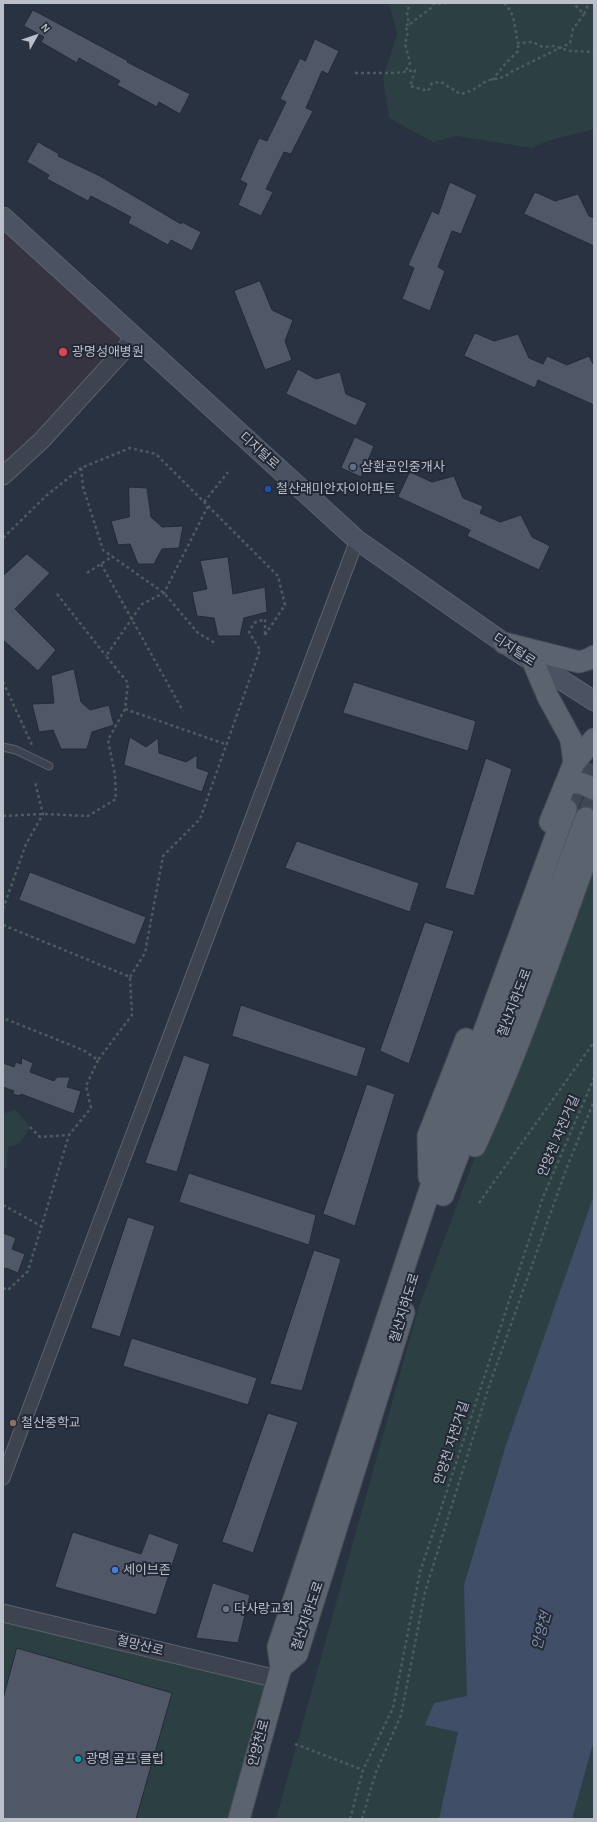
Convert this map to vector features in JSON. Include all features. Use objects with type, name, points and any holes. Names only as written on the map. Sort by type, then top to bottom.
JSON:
[{"type":"main road","name":"디지털로","points":[[3,217],[134,339],[357,540],[534,664],[594,701]]},
{"type":"main road","points":[[504,643],[579,662],[590,659],[594,656]]},
{"type":"main road","points":[[534,664],[548,697],[571,740],[574,763]]},
{"type":"main road","points":[[436,1195],[428,1136],[574,763],[594,739]]},
{"type":"main road","points":[[565,785],[572,781],[582,783],[594,789]]},
{"type":"main road","name":"철산지하도로","points":[[436,1195],[467,1078],[566,809]]},
{"type":"main road","name":"철산지하도로","points":[[279,1673],[278,1647],[436,1195],[484,1083],[586,818]]},
{"type":"main road","points":[[436,1195],[468,1161],[493,1104],[539,989],[594,837]]},
{"type":"main road","name":"안양천로","points":[[239,1819],[279,1673]]},
{"type":"street","points":[[3,476],[42,440],[134,339]]},
{"type":"street","points":[[3,1478],[357,540]]},
{"type":"street","name":"철망산로","points":[[3,1613],[279,1673]]},
{"type":"lane","points":[[3,747],[16,750],[49,766]]},
{"type":"path","points":[[410,3],[408,13],[410,24]]},
{"type":"path","points":[[406,70],[410,63],[405,44],[408,32],[405,26],[410,24],[431,8],[433,4],[450,3]]},
{"type":"path","points":[[492,81],[506,63],[518,52],[514,19],[511,10],[504,3]]},
{"type":"path","points":[[573,3],[584,14]]},
{"type":"path","points":[[355,73],[396,73],[406,70],[414,70],[410,86],[428,91],[432,83],[441,82],[460,94],[465,94],[472,89],[481,86],[486,81],[504,78],[511,72],[570,43],[573,29],[584,14],[589,3]]},
{"type":"path","points":[[518,43],[533,42],[543,47],[554,46],[570,51],[594,52]]},
{"type":"path","points":[[3,538],[47,495],[81,468],[130,448],[156,454],[278,576],[285,605],[265,635],[265,619],[254,623],[249,632],[260,650],[225,744],[200,819],[163,856],[145,953],[130,976],[132,1015],[98,1060],[86,1086],[91,1108],[69,1135],[28,1271],[8,1290],[3,1288]]},
{"type":"path","points":[[81,468],[83,487],[103,550],[164,593],[198,633],[215,643]]},
{"type":"path","points":[[204,502],[228,472]]},
{"type":"path","points":[[106,656],[142,604],[164,593],[208,506]]},
{"type":"path","points":[[87,573],[113,556]]},
{"type":"path","points":[[101,564],[183,711]]},
{"type":"path","points":[[3,816],[43,814],[88,816],[116,799],[115,776],[108,740],[124,709],[128,683],[57,594]]},
{"type":"path","points":[[3,682],[36,752]]},
{"type":"path","points":[[124,709],[225,744]]},
{"type":"path","points":[[3,909],[26,844],[43,814],[35,782]]},
{"type":"path","points":[[3,925],[130,976]]},
{"type":"path","points":[[3,1018],[83,1050],[98,1060]]},
{"type":"path","points":[[479,1203],[594,1042]]},
{"type":"path","name":"안양천 자전거길","points":[[350,1819],[363,1770],[393,1708],[420,1572],[538,1212],[594,1078]]},
{"type":"path","points":[[362,1819],[376,1772],[401,1715],[425,1592],[488,1389],[567,1167],[594,1101]]},
{"type":"path","points":[[30,1127],[40,1137],[69,1135]]},
{"type":"path","points":[[3,1205],[41,1226]]},
{"type":"path","points":[[295,1744],[363,1770]]},
{"type":"shaded area","points":[[389,3],[594,3],[594,129],[547,141],[532,148],[457,136],[433,142],[389,118],[383,78],[397,34]]},
{"type":"shaded area","name":"광명성애병원","points":[[3,217],[134,339],[3,476]]},
{"type":"shaded area","points":[[594,861],[594,1819],[276,1819],[418,1309],[482,1138]]},
{"type":"shaded area","points":[[15,1109],[30,1127],[20,1143],[8,1147],[7,1168],[3,1169],[3,1114]]},
{"type":"shaded area","name":"광명 골프 클럽","points":[[3,1613],[277,1679],[239,1819],[3,1819]]},
{"type":"water","name":"안양천","points":[[594,1195],[594,1740],[572,1819],[439,1819],[458,1732],[425,1725],[434,1703],[467,1696],[464,1585],[506,1445]]},
{"type":"building","points":[[33,10],[128,61],[127,62],[190,94],[180,114],[159,102],[157,107],[117,85],[120,81],[79,58],[77,63],[41,42],[44,37],[24,26]]},
{"type":"building","points":[[315,39],[339,51],[328,74],[322,71],[306,108],[313,111],[291,154],[284,152],[266,189],[273,192],[261,216],[238,205],[247,184],[240,180],[259,138],[267,141],[286,102],[280,99],[300,58],[305,61]]},
{"type":"building","points":[[38,142],[59,154],[58,156],[100,176],[181,224],[182,222],[201,232],[192,251],[171,240],[168,245],[128,223],[131,217],[91,196],[88,201],[47,179],[49,175],[27,162]]},
{"type":"building","points":[[450,182],[477,195],[461,234],[452,231],[438,267],[445,271],[430,311],[402,299],[414,268],[408,265],[432,211],[438,214]]},
{"type":"building","points":[[535,192],[555,201],[578,194],[589,216],[594,218],[594,246],[524,214]]},
{"type":"building","points":[[260,281],[272,310],[293,320],[285,341],[292,360],[265,370],[234,291]]},
{"type":"building","points":[[475,333],[494,341],[518,334],[529,358],[543,364],[547,356],[567,365],[589,356],[594,366],[594,405],[538,380],[535,388],[464,356]]},
{"type":"building","points":[[298,369],[316,379],[340,372],[346,394],[367,403],[356,426],[286,394]]},
{"type":"building","points":[[355,437],[374,446],[361,477],[341,468]]},
{"type":"building","points":[[410,472],[432,482],[454,476],[463,498],[483,506],[480,513],[500,522],[521,515],[532,537],[550,546],[539,570],[467,536],[470,530],[398,497]]},
{"type":"building","points":[[129,487],[147,488],[151,517],[162,527],[183,526],[179,548],[162,549],[154,564],[138,564],[130,544],[118,545],[111,521],[129,517]]},
{"type":"building","points":[[27,554],[50,573],[15,609],[56,650],[38,671],[3,640],[3,576]]},
{"type":"building","points":[[228,557],[233,594],[265,587],[267,612],[244,618],[240,636],[218,636],[214,618],[197,616],[192,592],[207,589],[200,561]]},
{"type":"building","points":[[74,669],[81,702],[90,710],[109,705],[114,725],[92,732],[87,749],[61,749],[53,730],[39,732],[32,704],[54,703],[51,676]]},
{"type":"building","points":[[354,682],[476,721],[468,751],[343,713]]},
{"type":"building","points":[[130,737],[146,747],[158,738],[159,753],[186,762],[197,755],[197,768],[209,772],[202,792],[124,765]]},
{"type":"building","points":[[486,758],[512,769],[474,896],[445,888]]},
{"type":"building","points":[[297,841],[419,883],[410,912],[285,868]]},
{"type":"building","points":[[30,872],[146,917],[135,945],[19,900]]},
{"type":"building","points":[[425,922],[454,931],[409,1064],[380,1051]]},
{"type":"building","points":[[241,1005],[366,1048],[357,1077],[232,1036]]},
{"type":"building","points":[[184,1055],[210,1064],[177,1172],[145,1163]]},
{"type":"building","points":[[22,1058],[33,1063],[30,1072],[54,1081],[57,1077],[70,1077],[67,1087],[81,1091],[74,1114],[21,1094],[20,1096],[13,1094],[14,1091],[3,1087],[3,1063],[14,1067],[16,1062],[21,1064]]},
{"type":"building","points":[[367,1084],[395,1094],[355,1226],[323,1214]]},
{"type":"building","points":[[189,1173],[316,1215],[309,1245],[179,1202]]},
{"type":"building","points":[[128,1217],[155,1226],[120,1337],[91,1328]]},
{"type":"building","points":[[3,1233],[16,1238],[12,1249],[25,1254],[18,1273],[6,1268],[3,1269]]},
{"type":"building","points":[[314,1250],[341,1259],[302,1391],[270,1384]]},
{"type":"building","points":[[132,1338],[257,1378],[248,1405],[123,1366]]},
{"type":"building","points":[[268,1413],[298,1422],[253,1553],[222,1542]]},
{"type":"building","name":"세이브존","points":[[73,1532],[141,1554],[149,1533],[179,1544],[156,1615],[55,1587]]},
{"type":"building","name":"다사랑교회","points":[[213,1583],[250,1595],[238,1643],[196,1638]]},
{"type":"building","name":"광명 골프 클럽","points":[[17,1648],[172,1693],[136,1819],[3,1819],[3,1699]]},
{"type":"tunnel","points":[[566,809],[594,746]]},
{"type":"tunnel","points":[[586,818],[594,800]]},
{"type":"place","name":"광명성애병원","points":[[63,352]]},
{"type":"place","name":"삼환공인중개사","points":[[353,467]]},
{"type":"place","name":"철산래미안자이아파트","points":[[268,489]]},
{"type":"place","name":"철산중학교","points":[[13,1423]]},
{"type":"place","name":"세이브존","points":[[115,1570]]},
{"type":"place","name":"다사랑교회","points":[[226,1609]]},
{"type":"place","name":"광명 골프 클럽","points":[[78,1759]]}]
